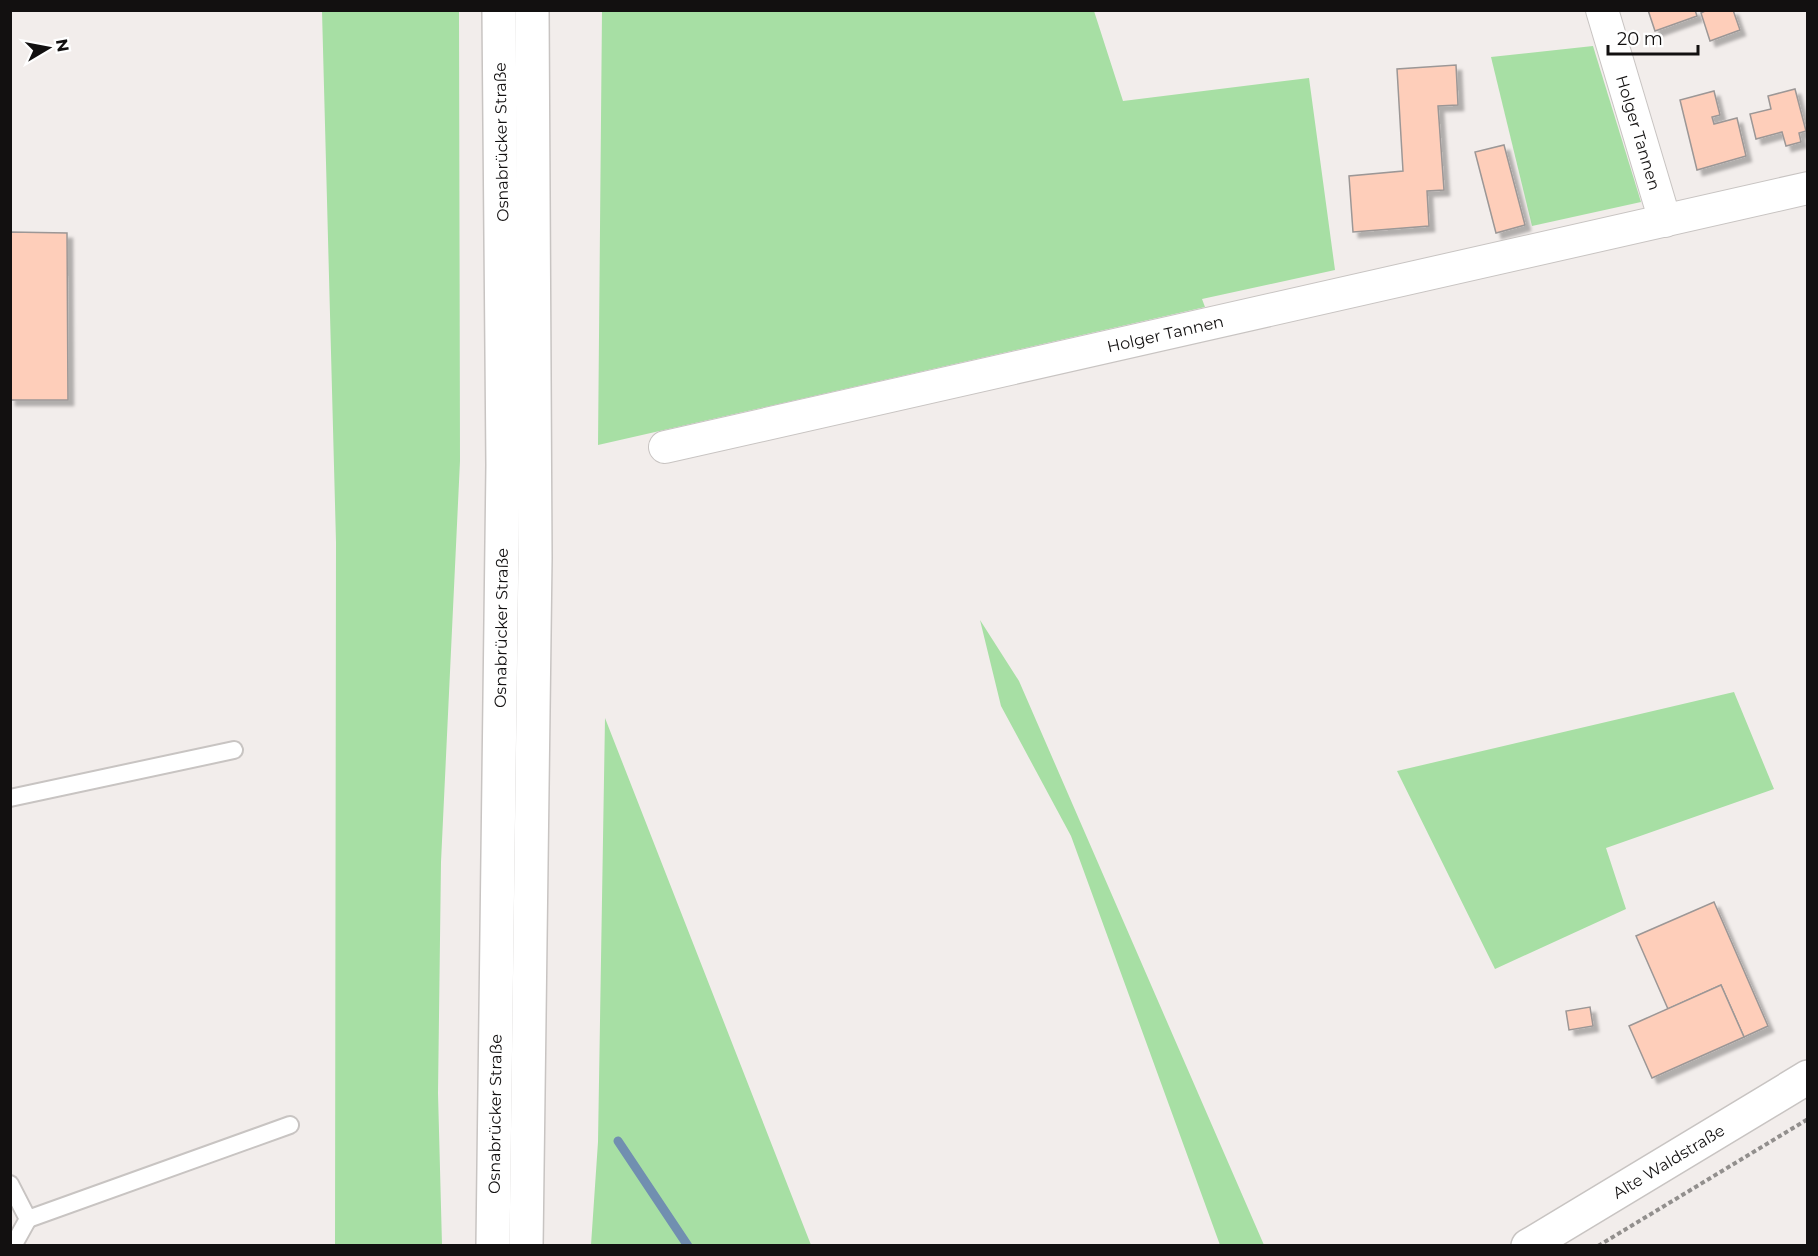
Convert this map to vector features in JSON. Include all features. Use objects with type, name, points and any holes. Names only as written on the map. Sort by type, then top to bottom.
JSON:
[{"type":"main road","name":"Osnabrücker Straße","points":[[493,1245],[503,465],[499,10]]},
{"type":"main road","name":"Osnabrücker Straße","points":[[526,1245],[535,558],[532,10]]},
{"type":"main road","name":"Alte Waldstraße","points":[[1528,1245],[1808,1077]]},
{"type":"street","name":"Holger Tannen","points":[[1602,10],[1665,221]]},
{"type":"street","name":"Holger Tannen","points":[[665,447],[1808,188]]},
{"type":"lane","points":[[10,798],[234,750]]},
{"type":"lane","points":[[13,1245],[28,1219],[290,1125]]},
{"type":"lane","points":[[10,1184],[28,1219]]},
{"type":"path","points":[[1598,1245],[1808,1119]]},
{"type":"green space","points":[[322,11],[459,11],[460,461],[441,862],[438,1093],[442,1245],[335,1245],[336,542]]},
{"type":"green space","points":[[602,11],[1094,11],[1123,101],[1309,78],[1335,270],[1202,299],[1205,307],[598,445]]},
{"type":"green space","points":[[1593,46],[1641,202],[1532,226],[1491,57]]},
{"type":"green space","points":[[980,620],[1019,681],[1264,1245],[1220,1245],[1071,836],[1001,706]]},
{"type":"green space","points":[[1734,692],[1774,789],[1606,848],[1626,909],[1495,969],[1397,771]]},
{"type":"green space","points":[[605,718],[811,1245],[591,1245],[598,1142]]},
{"type":"building","points":[[1648,10],[1695,10],[1697,16],[1655,31]]},
{"type":"building","points":[[1707,10],[1733,10],[1740,30],[1710,41],[1701,13]]},
{"type":"building","points":[[1456,65],[1458,105],[1438,106],[1444,190],[1427,191],[1429,226],[1353,232],[1349,176],[1403,171],[1397,69]]},
{"type":"building","points":[[1795,89],[1806,131],[1799,133],[1801,142],[1786,146],[1782,132],[1756,139],[1750,114],[1771,109],[1768,96]]},
{"type":"building","points":[[1714,91],[1720,115],[1712,117],[1714,124],[1737,118],[1746,156],[1697,170],[1680,100]]},
{"type":"building","points":[[1504,145],[1525,225],[1496,233],[1475,152]]},
{"type":"building","points":[[10,232],[67,233],[68,400],[10,400]]},
{"type":"building","points":[[1714,902],[1768,1026],[1744,1037],[1721,985],[1668,1009],[1636,936]]},
{"type":"building","points":[[1721,985],[1744,1037],[1652,1078],[1629,1026]]},
{"type":"building","points":[[1590,1007],[1593,1026],[1569,1030],[1566,1011]]},
{"type":"waterway","points":[[618,1141],[688,1246]]}]
